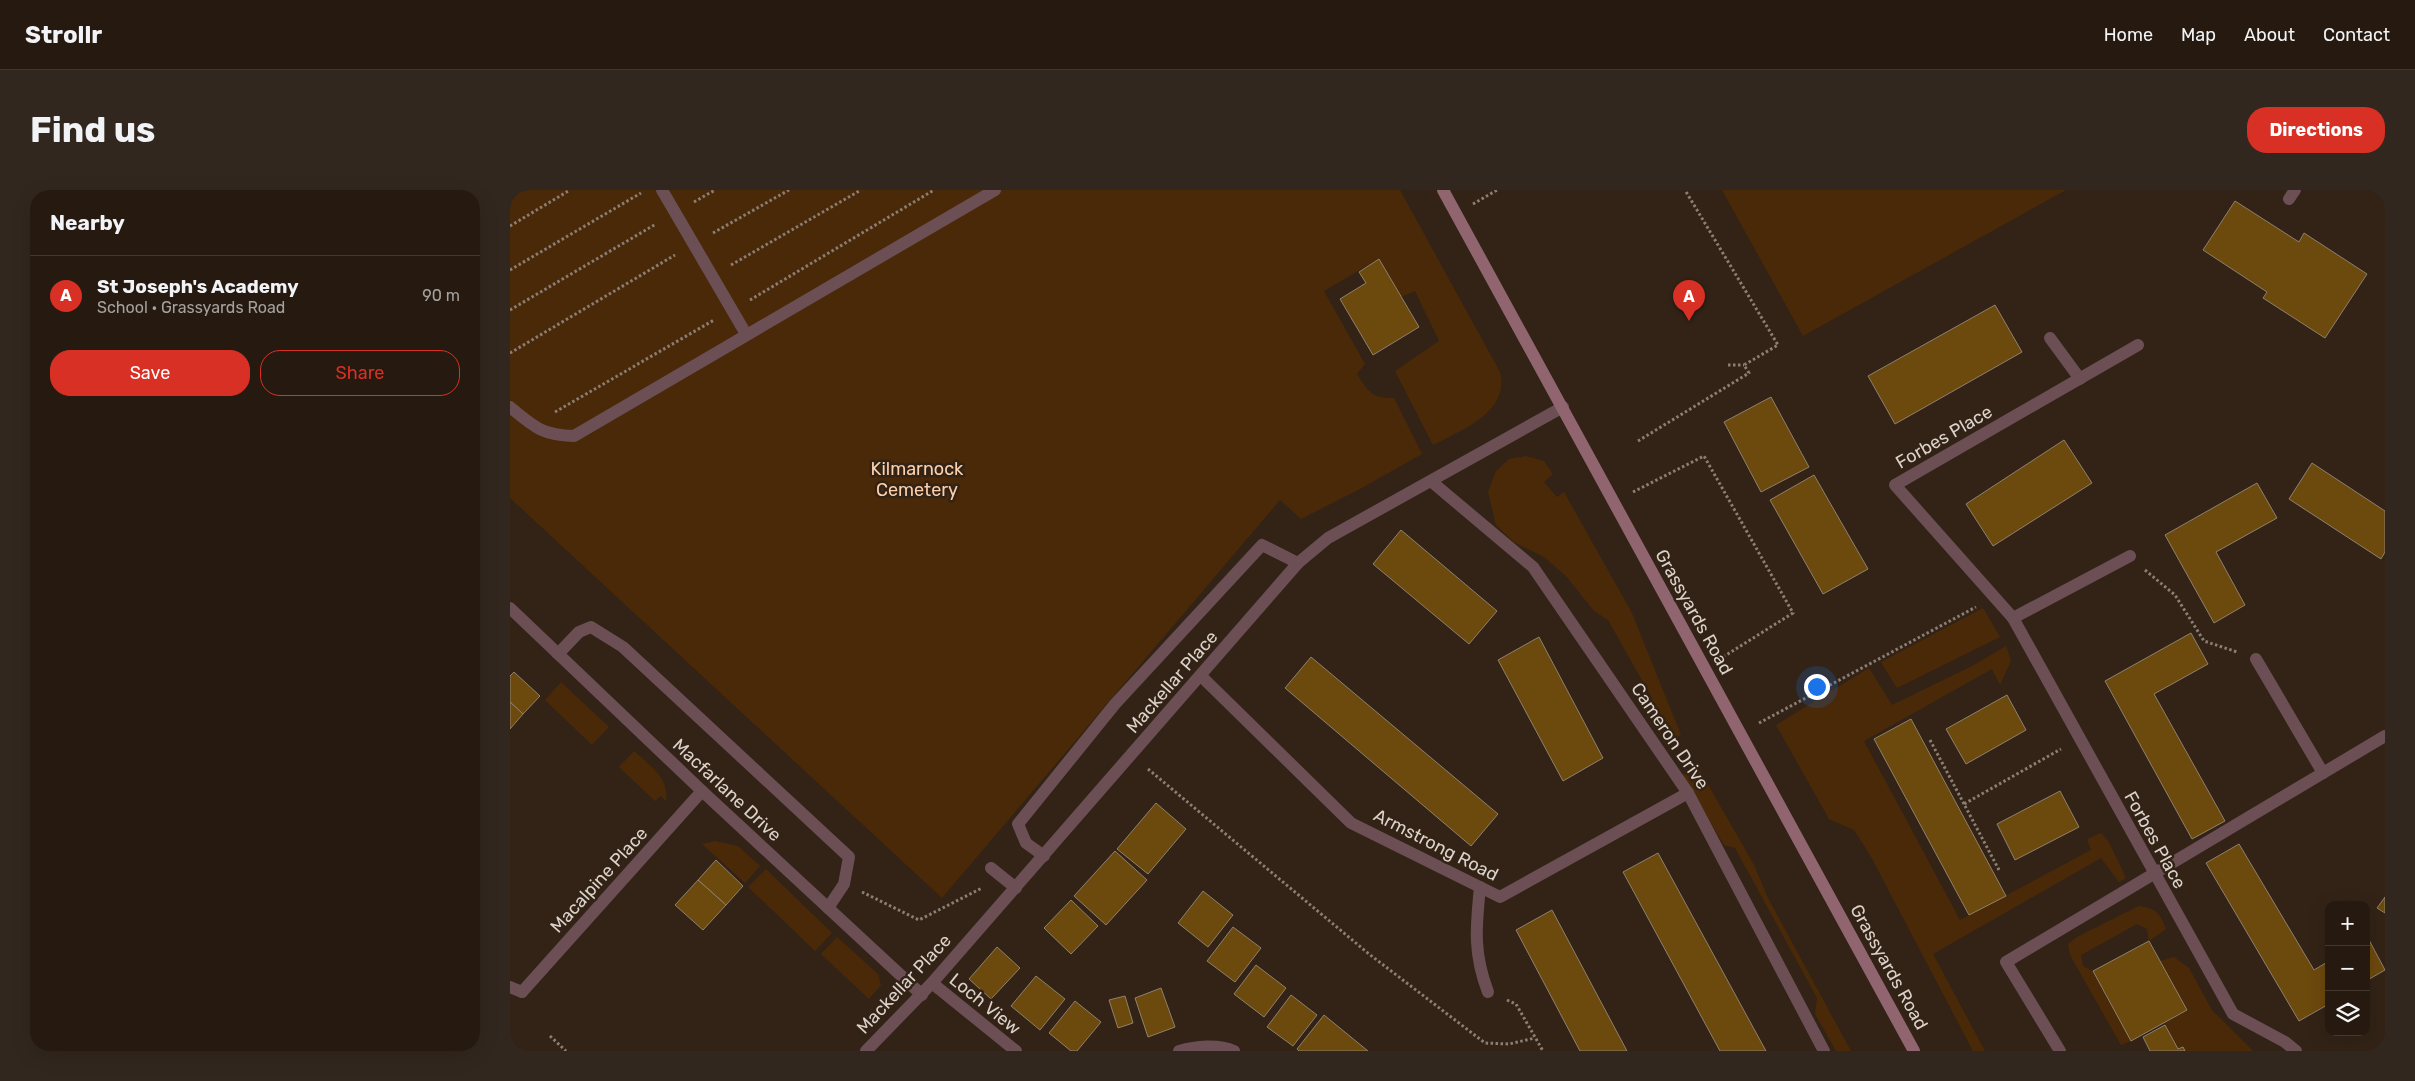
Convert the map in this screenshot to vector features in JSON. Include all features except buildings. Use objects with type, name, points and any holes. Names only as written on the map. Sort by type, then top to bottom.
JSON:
[{"type":"main road","name":"Grassyards Road","points":[[1444,190],[1914,1051]]},
{"type":"street","points":[[662,190],[746,334]]},
{"type":"street","points":[[510,407],[532,426],[552,435],[574,436],[995,190]]},
{"type":"street","points":[[2050,338],[2080,379]]},
{"type":"street","name":"Forbes Place","points":[[2138,345],[1895,485],[2013,618],[2154,875],[2233,1014],[2286,1042],[2296,1051]]},
{"type":"street","name":"Mackellar Place","points":[[866,1051],[932,984],[1298,563],[1328,538],[1432,482],[1563,407]]},
{"type":"street","name":"Cameron Drive","points":[[1432,482],[1533,567],[1688,793],[1824,1051]]},
{"type":"street","points":[[1044,856],[1026,843],[1018,824],[1116,704],[1262,545],[1298,563]]},
{"type":"street","points":[[2013,618],[2130,556]]},
{"type":"street","name":"Macfarlane Drive","points":[[510,608],[702,791],[922,995]]},
{"type":"street","points":[[558,654],[579,632],[591,627],[623,646],[849,857],[844,884],[828,908]]},
{"type":"street","points":[[2256,659],[2323,773]]},
{"type":"street","name":"Armstrong Road","points":[[1201,676],[1351,823],[1500,897],[1688,793]]},
{"type":"street","points":[[2060,1051],[2006,962],[2385,736]]},
{"type":"street","name":"Macalpine Place","points":[[510,987],[522,992],[702,791]]},
{"type":"street","points":[[996,872],[1016,888]]},
{"type":"street","points":[[1480,887],[1475,934],[1480,972],[1488,992]]},
{"type":"street","name":"Loch View","points":[[932,984],[1016,1051]]},
{"type":"street","points":[[1179,1051],[1188,1048],[1223,1047],[1234,1051]]},
{"type":"path","points":[[510,226],[570,190]]},
{"type":"path","points":[[510,270],[646,190]]},
{"type":"path","points":[[510,310],[715,190]]},
{"type":"path","points":[[510,353],[789,190]]},
{"type":"path","points":[[712,276],[861,190]]},
{"type":"path","points":[[1685,190],[1778,345],[1744,364],[1728,365]]},
{"type":"path","points":[[1638,441],[1748,373],[1744,364]]},
{"type":"path","points":[[1614,502],[1704,456],[1793,614],[1705,668]]},
{"type":"path","points":[[2130,556],[2175,595],[2204,641],[2256,659]]},
{"type":"path","points":[[1740,733],[1994,597]]},
{"type":"path","points":[[1964,804],[2079,738]]},
{"type":"path","points":[[1930,740],[2000,870]]},
{"type":"path","points":[[1132,755],[1369,954],[1485,1043],[1509,1044],[1535,1038]]},
{"type":"path","points":[[844,884],[919,920],[967,897],[996,872]]},
{"type":"path","points":[[1488,992],[1516,1004],[1543,1051]]},
{"type":"path","points":[[550,1036],[566,1051]]},
{"type":"green space","name":"Kilmarnock Cemetery","points":[[510,190],[1400,190],[1500,372],[1501,386],[1498,398],[1491,409],[1481,418],[1470,426],[1433,445],[1395,371],[1439,341],[1415,291],[1401,297],[1379,259],[1324,291],[1365,364],[1357,374],[1371,393],[1380,397],[1394,398],[1422,454],[1301,519],[1280,500],[942,898],[510,498]]},
{"type":"green space","points":[[1722,190],[2066,190],[1803,336]]},
{"type":"green space","points":[[1526,456],[1544,461],[1553,474],[1544,482],[1557,497],[1564,492],[1632,613],[1681,735],[1665,744],[1649,711],[1652,698],[1608,620],[1594,611],[1566,576],[1544,557],[1514,542],[1496,525],[1488,492],[1496,471],[1509,459]]},
{"type":"green space","points":[[1983,608],[2000,637],[1897,688],[1881,662]]},
{"type":"green space","points":[[2006,646],[2011,661],[2000,685],[1992,669],[1864,741],[1960,920],[2091,850],[2087,839],[2101,833],[2109,842],[2126,878],[2119,882],[2101,858],[1933,954],[1985,1051],[1973,1051],[1870,855],[1854,830],[1829,819],[1776,725],[1869,668],[1892,705],[1974,665]]},
{"type":"green space","points":[[561,682],[609,727],[592,745],[545,700]]},
{"type":"green space","points":[[634,751],[652,767],[665,785],[666,801],[661,796],[655,801],[619,767]]},
{"type":"green space","points":[[1698,767],[1754,865],[1768,898],[1851,1051],[1836,1051],[1815,1014],[1817,998],[1735,848],[1724,845],[1682,775]]},
{"type":"green space","points":[[715,841],[738,846],[760,866],[745,883],[702,844]]},
{"type":"green space","points":[[766,869],[832,933],[815,951],[748,887]]},
{"type":"green space","points":[[2139,906],[2150,908],[2157,912],[2166,929],[2149,941],[2147,929],[2137,924],[2081,955],[2083,966],[2093,971],[2131,1041],[2121,1045],[2070,955],[2068,944],[2077,937]]},
{"type":"green space","points":[[837,937],[878,974],[881,985],[869,999],[821,954]]},
{"type":"green space","points":[[2174,957],[2189,968],[2212,1010],[2253,1051],[2185,1051],[2182,1047],[2178,1049],[2165,1023],[2187,1010],[2160,961]]},
{"type":"place","name":"St Joseph's Academy","points":[[1689,321]]}]
